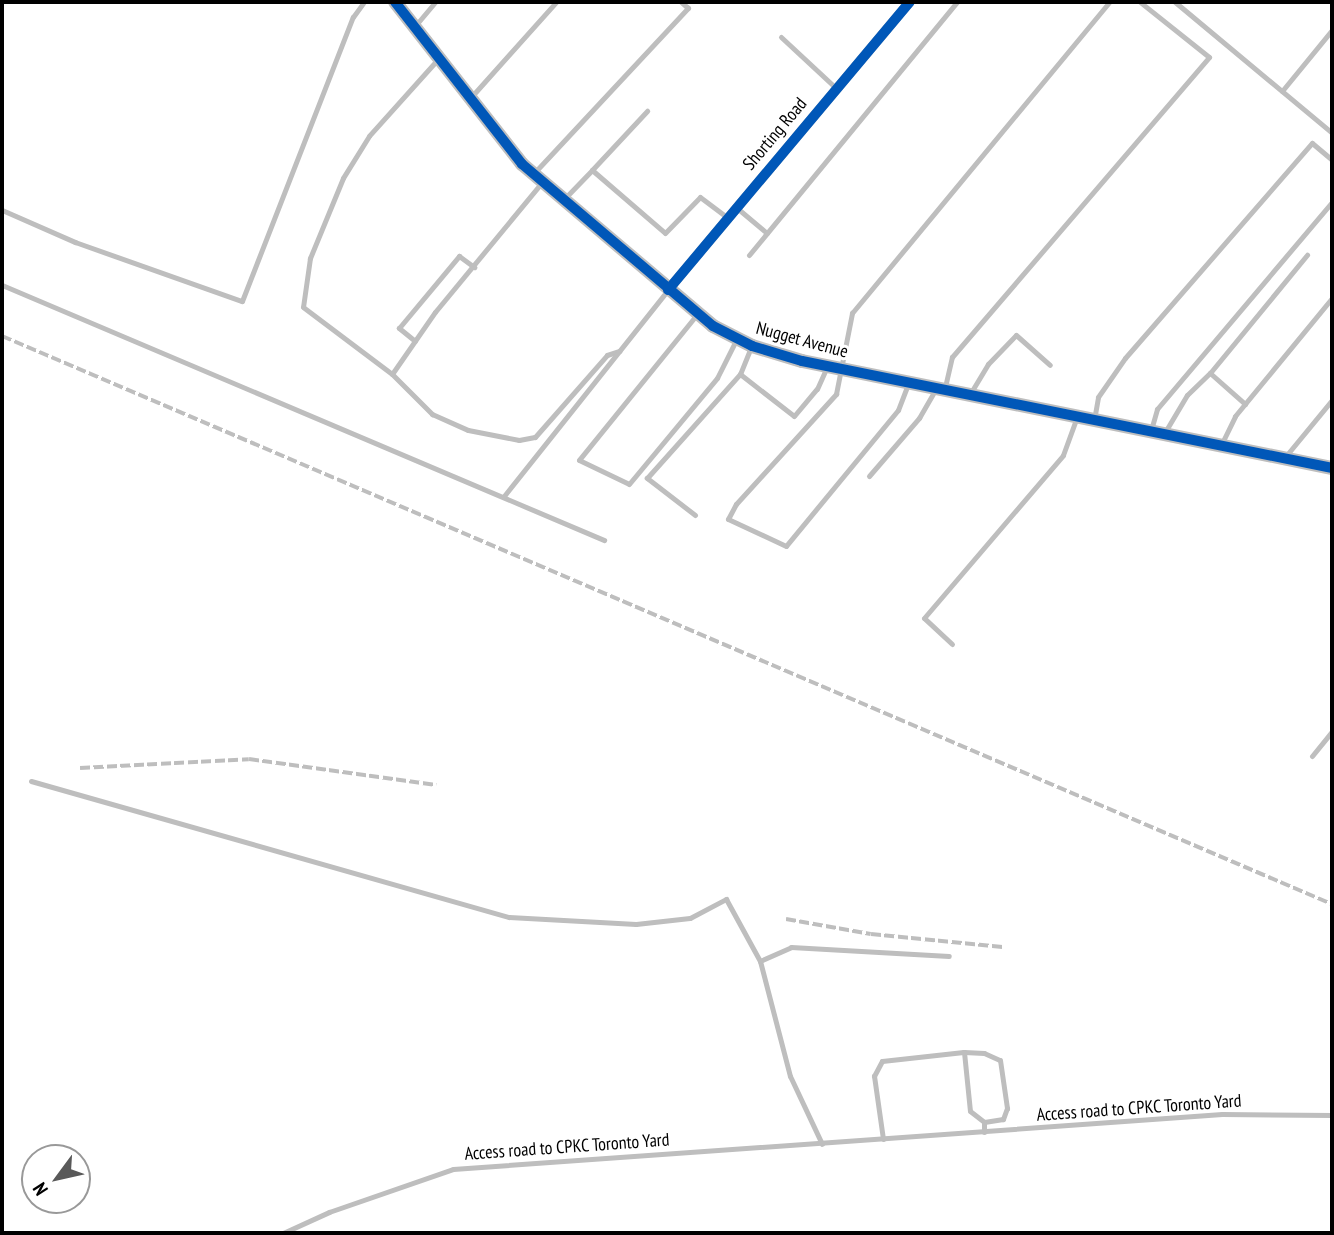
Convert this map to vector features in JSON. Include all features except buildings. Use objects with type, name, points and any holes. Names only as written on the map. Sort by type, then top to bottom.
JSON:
[{"type":"street","name":"Nugget Avenue","points":[[395,2],[469,101],[537,178],[668,290],[698,313],[751,346],[843,370],[1332,468]]},
{"type":"street","name":"Shorting Road","points":[[668,290],[910,2]]},
{"type":"lane","points":[[2,210],[242,302],[353,17],[364,2]]},
{"type":"lane","points":[[414,27],[435,2]]},
{"type":"lane","points":[[469,101],[556,2]]},
{"type":"lane","points":[[392,374],[415,341],[483,257],[537,178],[688,8],[681,2]]},
{"type":"lane","points":[[749,255],[957,2]]},
{"type":"lane","points":[[908,383],[898,410],[786,545],[727,519],[736,504],[836,394],[843,370],[852,313],[1109,2]]},
{"type":"lane","points":[[869,476],[940,390],[952,357],[1209,57],[1140,2]]},
{"type":"lane","points":[[1175,2],[1332,133]]},
{"type":"lane","points":[[1282,90],[1332,30]]},
{"type":"lane","points":[[781,37],[836,89]]},
{"type":"lane","points":[[438,59],[369,136],[343,178],[310,258],[303,307],[392,374],[432,414],[468,430],[519,440],[535,437],[607,355],[619,351]]},
{"type":"lane","points":[[562,200],[647,111]]},
{"type":"lane","points":[[1094,420],[1098,397],[1125,358],[1312,143],[1332,160]]},
{"type":"lane","points":[[592,170],[665,233],[700,197],[728,218]]},
{"type":"lane","points":[[1158,432],[1157,409],[1332,202]]},
{"type":"lane","points":[[737,208],[767,233]]},
{"type":"lane","points":[[1158,432],[1307,255]]},
{"type":"lane","points":[[415,341],[399,328],[458,256],[474,267]]},
{"type":"lane","points":[[2,285],[604,540]]},
{"type":"lane","points":[[504,496],[668,290]]},
{"type":"lane","points":[[1220,445],[1245,404],[1332,298]]},
{"type":"lane","points":[[698,313],[579,460],[629,484],[717,378],[737,338]]},
{"type":"lane","points":[[970,394],[988,364],[1016,335],[1050,365]]},
{"type":"lane","points":[[695,514],[647,478],[740,374],[751,346]]},
{"type":"lane","points":[[740,374],[794,416],[817,389],[827,366]]},
{"type":"lane","points":[[1210,373],[1245,404]]},
{"type":"lane","points":[[1284,458],[1332,400]]},
{"type":"lane","points":[[952,644],[924,618],[1063,455],[1077,416]]},
{"type":"lane","points":[[1312,756],[1332,731]]},
{"type":"lane","points":[[31,781],[509,918],[636,924],[690,918],[726,899],[760,961],[790,1076],[822,1144]]},
{"type":"lane","points":[[760,961],[790,947],[949,956]]},
{"type":"lane","points":[[883,1139],[874,1076],[882,1061],[964,1052],[984,1053],[1000,1060],[1007,1108],[1003,1119],[984,1122]]},
{"type":"lane","points":[[964,1052],[971,1111],[984,1122],[985,1132]]},
{"type":"lane","name":"Access road to CPKC Toronto Yard","points":[[283,1233],[329,1212],[453,1168],[1222,1114],[1332,1115]]},
{"type":"railway","points":[[2,336],[1332,904]]},
{"type":"railway","points":[[80,768],[249,759],[436,785]]},
{"type":"railway","points":[[786,919],[871,934],[1002,947]]},
{"type":"cycle path","points":[[395,2],[522,164],[713,326],[752,346],[802,361],[1332,468]]},
{"type":"cycle path","points":[[668,290],[910,2]]}]
